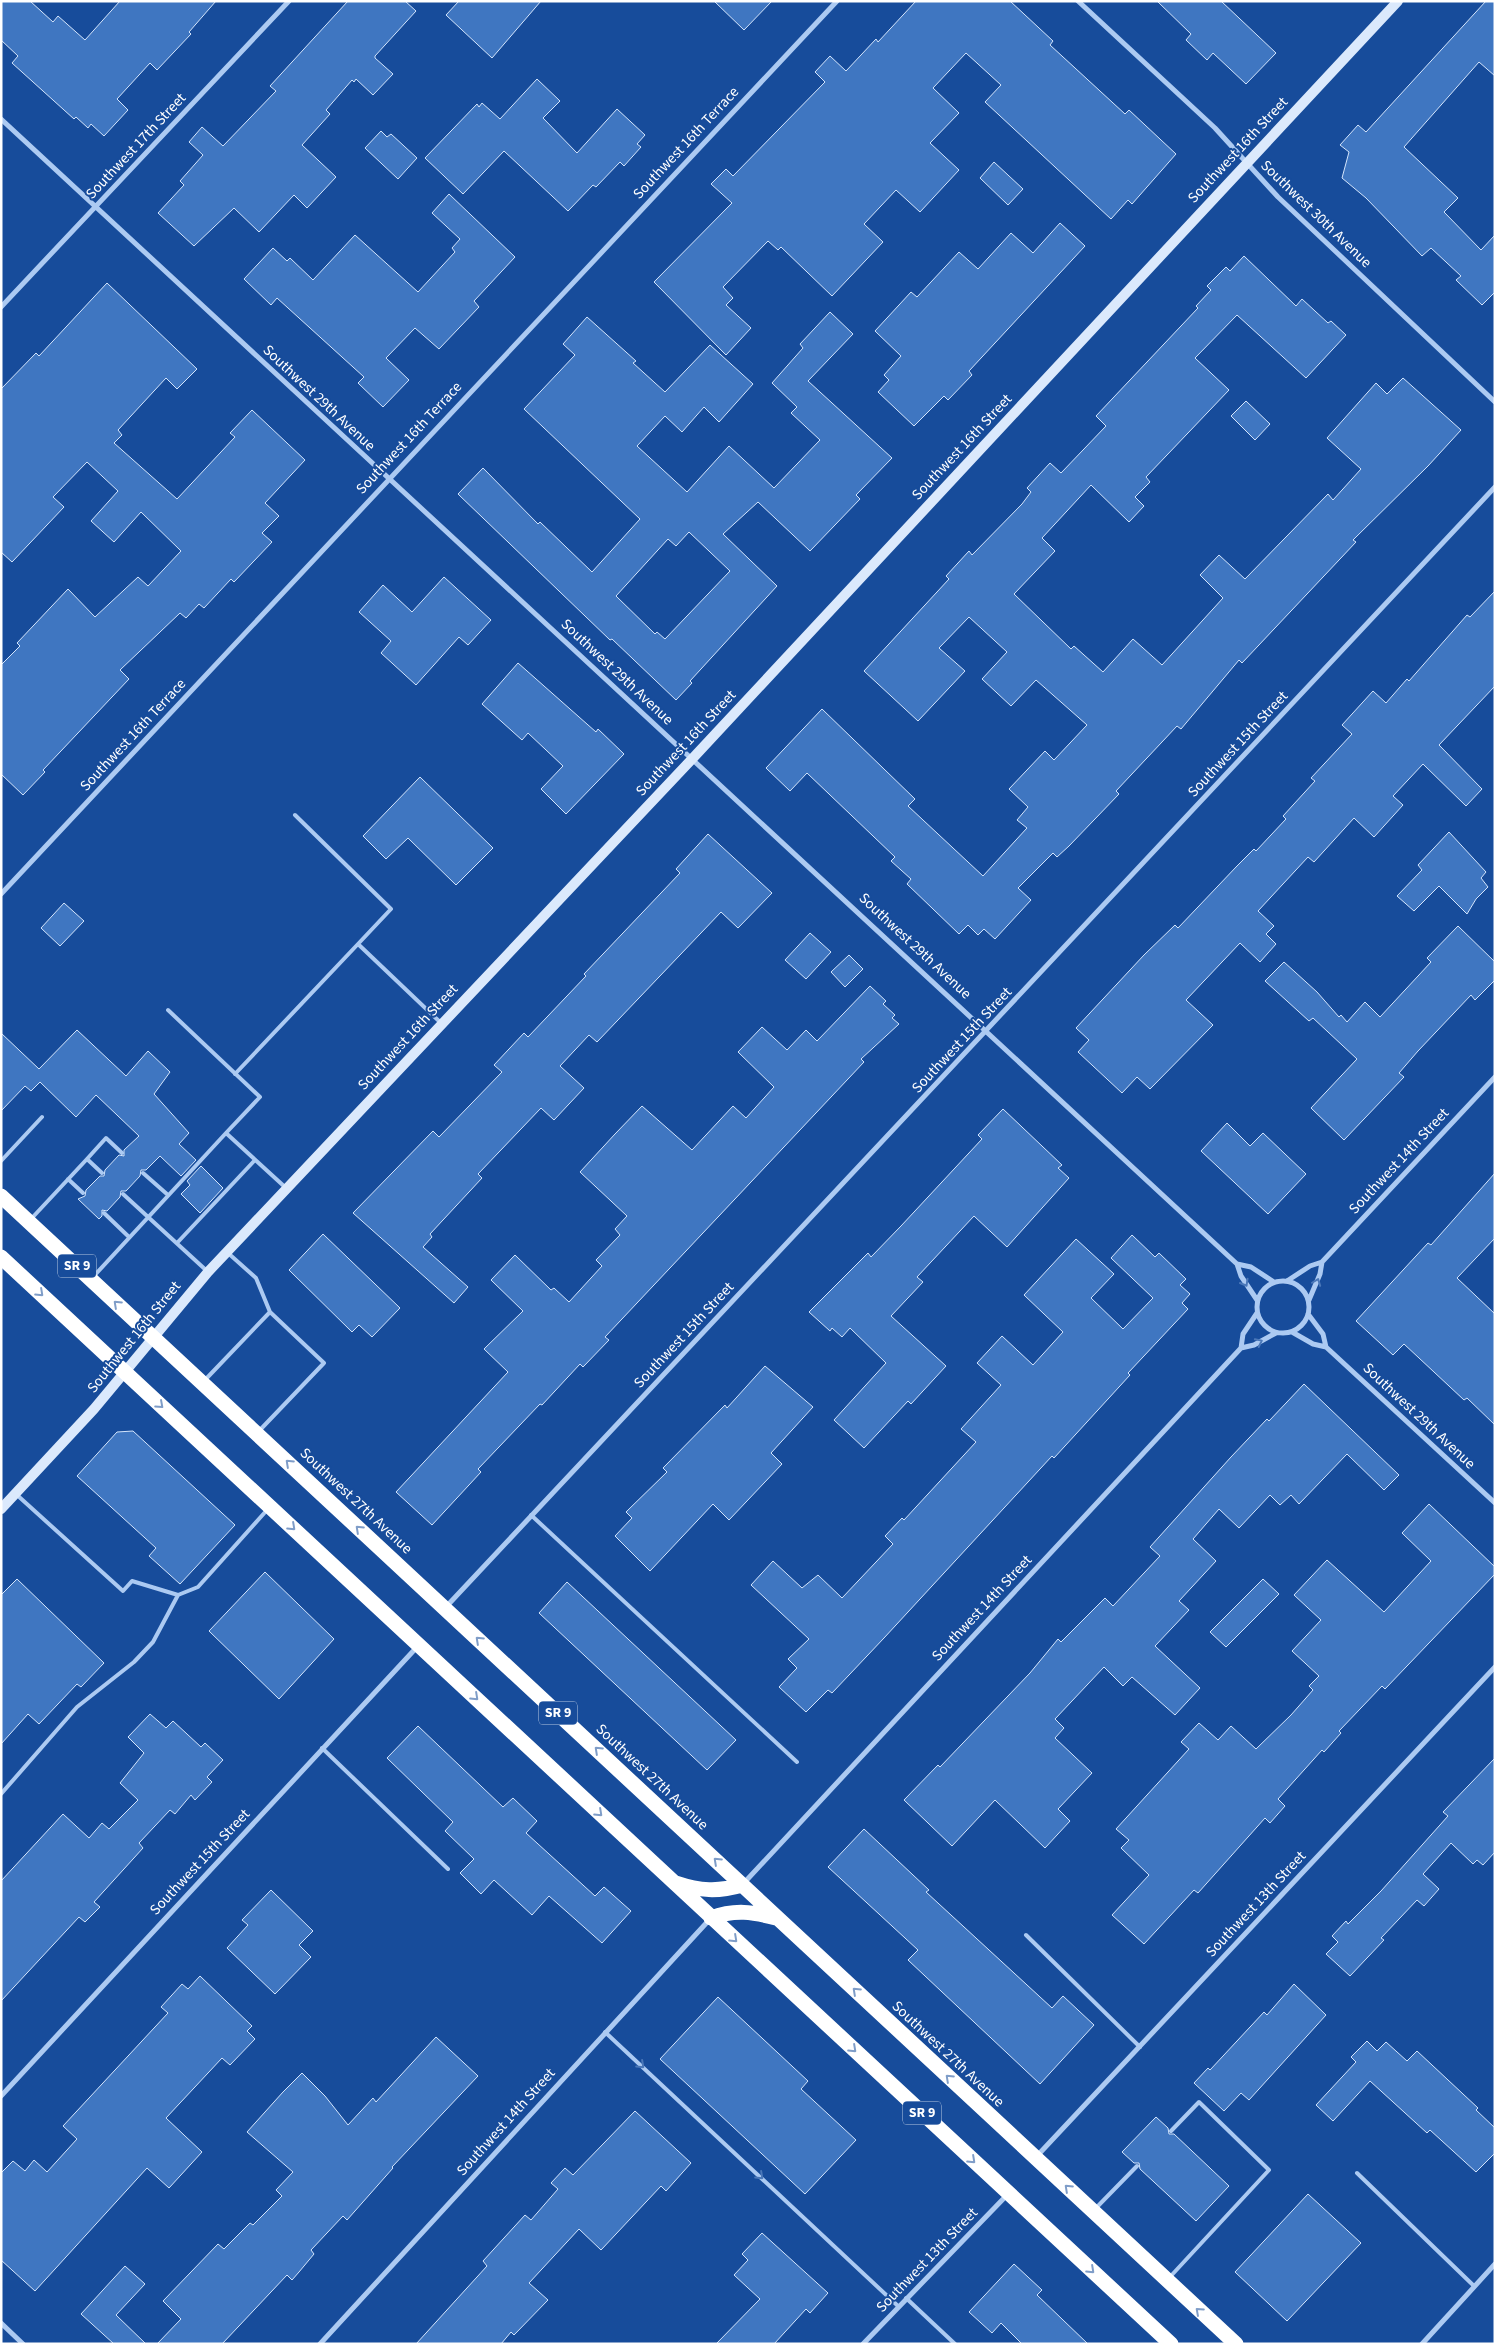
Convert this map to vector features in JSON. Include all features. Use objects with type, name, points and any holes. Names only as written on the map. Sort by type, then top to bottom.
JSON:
[{"type":"highway","name":"Southwest 27th Avenue","points":[[1,1196],[742,1884],[1166,2281],[1236,2344]]},
{"type":"highway","name":"SR 9","points":[[1,1257],[1170,2344]]},
{"type":"highway","points":[[672,1882],[698,1890],[713,1891],[742,1884]]},
{"type":"highway","points":[[711,1918],[727,1912],[742,1911],[778,1918]]},
{"type":"street","name":"Southwest 17th Street","points":[[1,308],[288,1]]},
{"type":"street","name":"Southwest 16th Terrace","points":[[1,894],[836,1]]},
{"type":"street","name":"Southwest 30th Avenue","points":[[1078,1],[1216,128],[1285,204],[1495,402]]},
{"type":"street","name":"Southwest 16th Street","points":[[1,1509],[94,1409],[208,1272],[693,758],[1398,1]]},
{"type":"street","name":"Southwest 29th Avenue","points":[[1,119],[388,479],[987,1030],[1237,1264],[1241,1276],[1257,1300]]},
{"type":"street","name":"Southwest 15th Street","points":[[445,1608],[1495,487]]},
{"type":"street","name":"Southwest 14th Street","points":[[1287,1281],[1310,1266],[1322,1262],[1495,1077]]},
{"type":"street","name":"Southwest 14th Street","points":[[1309,1300],[1320,1274],[1322,1262]]},
{"type":"street","name":"Southwest 29th Avenue","points":[[1237,1264],[1251,1267],[1274,1282]]},
{"type":"street","points":[[1287,1281],[1297,1284],[1304,1291],[1309,1300],[1308,1314],[1299,1328],[1292,1332],[1276,1333],[1261,1322],[1257,1313],[1257,1300],[1263,1289],[1274,1282],[1287,1281]]},
{"type":"street","name":"Southwest 14th Street","points":[[742,1884],[1240,1348],[1243,1334],[1257,1313]]},
{"type":"street","name":"Southwest 29th Avenue","points":[[1308,1314],[1323,1334],[1326,1347]]},
{"type":"street","name":"Southwest 29th Avenue","points":[[1292,1332],[1314,1344],[1326,1347],[1495,1503]]},
{"type":"street","name":"Southwest 14th Street","points":[[1240,1348],[1254,1345],[1276,1333]]},
{"type":"street","name":"Southwest 15th Street","points":[[1,2096],[419,1645]]},
{"type":"street","name":"Southwest 13th Street","points":[[1035,2158],[1495,1667]]},
{"type":"street","name":"Southwest 14th Street","points":[[320,2344],[711,1918]]},
{"type":"street","name":"Southwest 13th Street","points":[[863,2344],[1009,2193]]},
{"type":"street","points":[[1422,2344],[1495,2264]]},
{"type":"street","points":[[1,2323],[23,2344]]},
{"type":"lane","points":[[235,1074],[391,909],[295,815]]},
{"type":"lane","points":[[358,944],[442,1024]]},
{"type":"lane","points":[[91,1279],[260,1097],[168,1010]]},
{"type":"lane","points":[[1,1161],[42,1117]]},
{"type":"lane","points":[[226,1133],[286,1188]]},
{"type":"lane","points":[[29,1222],[106,1138],[122,1153]]},
{"type":"lane","points":[[87,1159],[102,1173]]},
{"type":"lane","points":[[177,1243],[255,1160]]},
{"type":"lane","points":[[143,1173],[168,1195]]},
{"type":"lane","points":[[68,1179],[83,1193]]},
{"type":"lane","points":[[123,1194],[208,1272]]},
{"type":"lane","points":[[104,1213],[129,1237]]},
{"type":"lane","points":[[227,1252],[256,1278],[270,1312],[324,1363],[257,1433]]},
{"type":"lane","points":[[202,1383],[270,1312]]},
{"type":"lane","points":[[15,1494],[123,1592],[132,1581],[178,1595],[198,1587],[270,1506]]},
{"type":"lane","points":[[531,1515],[797,1762]]},
{"type":"lane","points":[[1,1794],[77,1707],[134,1662],[153,1642],[178,1595]]},
{"type":"lane","points":[[322,1748],[448,1869]]},
{"type":"lane","points":[[1026,1936],[1140,2047]]},
{"type":"lane","points":[[605,2032],[898,2306]]},
{"type":"lane","points":[[1166,2281],[1269,2170],[1199,2102],[1171,2131]]},
{"type":"lane","points":[[1093,2211],[1137,2166]]},
{"type":"lane","points":[[1358,2173],[1474,2286]]},
{"type":"lane","points":[[906,2298],[955,2344]]},
{"type":"building","points":[[1,1],[30,1],[53,22],[58,16],[85,40],[120,1],[216,1],[189,32],[191,34],[157,70],[150,63],[117,99],[128,110],[104,136],[91,124],[88,128],[76,117],[74,119],[12,63],[18,56],[1,40]]},
{"type":"building","points":[[348,1],[405,1],[416,11],[375,56],[393,74],[373,95],[356,79],[354,82],[352,80],[326,110],[330,114],[302,145],[336,177],[307,208],[294,195],[259,232],[234,208],[194,246],[158,213],[184,185],[180,181],[203,155],[189,142],[202,127],[223,146],[276,91],[270,86]]},
{"type":"building","points":[[459,1],[541,1],[492,58],[446,15]]},
{"type":"building","points":[[714,1],[772,1],[744,30]]},
{"type":"building","points":[[916,1],[1010,1],[1053,41],[1050,45],[1125,114],[1129,110],[1176,154],[1132,204],[1128,200],[1111,219],[985,102],[1001,85],[966,53],[933,88],[959,113],[930,143],[959,170],[920,212],[896,190],[864,224],[883,242],[832,296],[781,247],[778,250],[768,241],[723,287],[733,298],[726,305],[751,328],[726,355],[654,282],[732,203],[711,184],[726,169],[733,176],[825,82],[815,72],[830,56],[846,71],[876,39],[878,42]]},
{"type":"building","points":[[1157,1],[1221,1],[1276,53],[1246,84],[1213,53],[1207,60],[1186,40],[1191,34]]},
{"type":"building","points":[[1486,1],[1495,1],[1495,76],[1479,62],[1404,147],[1458,198],[1444,212],[1481,250],[1495,235],[1495,292],[1482,305],[1456,280],[1461,276],[1431,248],[1422,256],[1366,198],[1342,178],[1349,152],[1340,145],[1358,125],[1366,132]]},
{"type":"building","points":[[537,79],[560,101],[543,118],[577,153],[617,109],[645,135],[637,144],[641,147],[624,166],[620,162],[596,187],[593,185],[568,211],[504,151],[463,194],[425,158],[477,104],[479,107],[482,103],[500,119]]},
{"type":"building","points":[[381,131],[387,137],[391,134],[417,158],[398,179],[365,148]]},
{"type":"building","points":[[994,162],[1023,189],[1008,205],[980,178]]},
{"type":"building","points":[[449,194],[515,257],[474,301],[479,307],[439,349],[415,328],[386,358],[409,380],[383,407],[358,383],[364,377],[277,298],[271,305],[244,279],[273,248],[287,261],[290,258],[313,280],[355,235],[418,292],[455,252],[452,248],[460,239],[432,213]]},
{"type":"building","points":[[1060,223],[1085,246],[969,371],[972,375],[948,400],[944,396],[914,426],[878,392],[889,380],[884,375],[901,356],[875,331],[911,292],[917,297],[959,252],[978,269],[1011,233],[1033,253]]},
{"type":"building","points":[[1244,256],[1296,306],[1302,299],[1328,323],[1331,321],[1346,335],[1306,378],[1237,315],[1195,358],[1229,390],[1146,477],[1150,482],[1135,497],[1144,506],[1129,522],[1091,485],[1042,538],[1055,551],[1014,594],[1071,649],[1074,646],[1103,672],[1133,639],[1162,665],[1223,598],[1200,575],[1219,555],[1245,579],[1328,494],[1333,500],[1361,469],[1327,438],[1376,383],[1387,394],[1403,378],[1461,430],[1428,466],[1353,540],[1356,542],[1242,663],[1239,660],[1181,729],[1177,726],[1116,791],[1119,794],[1069,846],[1057,857],[1053,853],[1018,888],[1031,900],[995,939],[984,929],[978,935],[968,925],[959,934],[907,884],[911,879],[891,861],[895,857],[807,773],[790,791],[766,768],[822,709],[915,799],[908,806],[983,876],[1027,828],[1017,820],[1028,807],[1009,789],[1045,751],[1054,760],[1087,725],[1036,680],[1011,706],[982,679],[1007,652],[969,617],[939,648],[965,671],[918,721],[864,671],[949,579],[946,576],[969,551],[972,555],[1022,504],[1031,492],[1027,488],[1050,463],[1061,473],[1106,426],[1096,416],[1198,308],[1196,306],[1211,290],[1207,286],[1226,267],[1230,271]]},
{"type":"building","points":[[107,283],[197,369],[177,389],[166,378],[118,430],[122,435],[114,443],[177,499],[235,437],[230,433],[252,410],[305,460],[265,503],[279,516],[262,533],[272,542],[234,582],[231,579],[204,608],[199,604],[186,618],[180,613],[120,670],[129,679],[43,770],[45,772],[23,795],[1,774],[1,665],[20,646],[17,643],[68,589],[95,617],[138,577],[148,586],[181,551],[141,512],[114,542],[91,521],[118,491],[87,462],[53,497],[64,507],[12,562],[1,552],[1,389],[36,353],[39,356]]},
{"type":"building","points":[[830,312],[853,334],[808,381],[892,458],[856,495],[860,499],[810,551],[758,502],[723,534],[777,586],[690,681],[692,683],[676,700],[612,639],[610,640],[458,494],[483,468],[538,524],[540,522],[592,572],[640,519],[524,409],[575,355],[563,344],[587,317],[636,361],[633,363],[665,392],[710,345],[753,384],[719,422],[704,407],[682,432],[665,416],[637,446],[687,492],[729,446],[774,488],[820,440],[791,413],[797,407],[772,383],[803,348],[800,344]],"holes":[[[689,532],[730,571],[665,639],[657,632],[655,634],[616,596],[668,539],[676,546]]]},
{"type":"building","points":[[1246,401],[1270,424],[1255,440],[1231,416]]},
{"type":"building","points":[[444,577],[491,620],[468,645],[459,637],[416,685],[381,653],[391,641],[359,612],[383,585],[412,612]]},
{"type":"building","points":[[1495,591],[1495,686],[1439,745],[1482,789],[1466,806],[1423,764],[1393,796],[1403,805],[1374,837],[1354,818],[1314,862],[1308,857],[1258,911],[1274,926],[1266,934],[1276,944],[1260,962],[1240,943],[1186,1000],[1213,1025],[1150,1089],[1137,1077],[1122,1093],[1078,1052],[1089,1040],[1076,1028],[1144,955],[1175,925],[1178,928],[1237,866],[1254,849],[1256,851],[1286,819],[1283,816],[1315,781],[1311,778],[1352,734],[1342,725],[1373,691],[1386,703],[1407,679],[1409,681],[1467,615],[1470,617]]},
{"type":"building","points":[[518,663],[596,732],[598,729],[624,754],[566,814],[541,789],[563,766],[528,733],[522,740],[482,704]]},
{"type":"building","points":[[420,777],[493,848],[456,885],[408,838],[386,859],[363,836]]},
{"type":"building","points":[[1449,832],[1486,872],[1481,878],[1488,887],[1476,899],[1467,914],[1439,886],[1414,911],[1397,896],[1422,870],[1418,865]]},
{"type":"building","points":[[708,834],[772,893],[738,928],[721,912],[597,1042],[589,1035],[560,1066],[584,1088],[554,1120],[541,1108],[478,1174],[482,1178],[430,1234],[432,1237],[423,1247],[468,1287],[454,1303],[353,1213],[433,1131],[439,1137],[502,1072],[494,1065],[524,1033],[528,1037],[586,976],[584,974],[680,873],[676,869]]},
{"type":"building","points":[[64,903],[84,921],[60,946],[41,928]]},
{"type":"building","points":[[1458,926],[1495,962],[1495,980],[1475,1000],[1471,995],[1418,1051],[1399,1073],[1404,1077],[1344,1140],[1311,1108],[1357,1059],[1313,1018],[1309,1021],[1265,981],[1284,962],[1317,992],[1339,1017],[1341,1015],[1347,1022],[1365,1002],[1380,1017],[1431,962],[1427,958]]},
{"type":"building","points":[[810,933],[831,952],[806,979],[785,960]]},
{"type":"building","points":[[849,955],[863,969],[845,987],[831,972]]},
{"type":"building","points":[[870,986],[886,1001],[883,1004],[895,1015],[892,1018],[899,1024],[861,1059],[864,1062],[605,1337],[609,1340],[583,1367],[580,1364],[478,1469],[481,1472],[432,1525],[396,1492],[508,1372],[484,1349],[523,1311],[491,1280],[515,1255],[551,1290],[554,1288],[569,1302],[602,1266],[596,1260],[620,1235],[615,1229],[627,1216],[580,1172],[615,1134],[642,1106],[692,1150],[733,1106],[746,1118],[774,1087],[738,1052],[762,1027],[787,1050],[806,1030],[817,1041]]},
{"type":"building","points":[[77,1030],[126,1076],[148,1051],[170,1072],[154,1094],[189,1133],[179,1144],[196,1160],[181,1176],[160,1156],[146,1170],[141,1170],[140,1176],[126,1191],[121,1191],[120,1197],[107,1211],[102,1210],[102,1216],[99,1219],[78,1199],[85,1196],[86,1190],[100,1176],[104,1176],[105,1170],[119,1155],[124,1156],[124,1150],[139,1136],[96,1095],[76,1117],[40,1082],[31,1091],[25,1086],[1,1111],[1,1033],[39,1069]]},
{"type":"building","points":[[1003,1109],[1062,1165],[1058,1168],[1069,1178],[1007,1247],[974,1216],[917,1277],[923,1282],[891,1316],[946,1366],[911,1404],[908,1401],[864,1448],[834,1420],[886,1363],[850,1328],[842,1337],[832,1328],[830,1331],[809,1312],[868,1253],[871,1257],[901,1226],[982,1139],[978,1135]]},
{"type":"building","points":[[1227,1123],[1250,1146],[1263,1133],[1306,1174],[1268,1214],[1201,1151]]},
{"type":"building","points":[[201,1166],[223,1188],[200,1213],[181,1194],[190,1185],[187,1181]]},
{"type":"building","points":[[1495,1173],[1495,1238],[1457,1278],[1495,1314],[1495,1425],[1467,1398],[1464,1400],[1404,1344],[1393,1355],[1356,1321],[1428,1243],[1431,1245]]},
{"type":"building","points":[[323,1234],[400,1308],[372,1337],[359,1325],[352,1332],[289,1270]]},
{"type":"building","points":[[1132,1235],[1155,1257],[1159,1253],[1186,1279],[1180,1285],[1190,1294],[1182,1303],[1188,1309],[1128,1373],[1130,1375],[1054,1458],[1052,1456],[832,1693],[828,1690],[806,1712],[779,1687],[797,1668],[788,1659],[809,1639],[751,1585],[773,1561],[802,1588],[818,1575],[842,1598],[893,1544],[885,1536],[902,1518],[904,1520],[976,1442],[961,1429],[1001,1385],[977,1363],[1002,1336],[1033,1365],[1063,1332],[1024,1295],[1076,1239],[1114,1274],[1091,1298],[1123,1329],[1153,1298],[1111,1258]]},
{"type":"building","points":[[765,1366],[813,1407],[771,1453],[782,1464],[729,1520],[713,1504],[650,1571],[615,1536],[632,1518],[626,1512],[667,1472],[663,1468],[725,1405],[727,1408]]},
{"type":"building","points":[[1304,1384],[1399,1475],[1384,1490],[1347,1454],[1299,1504],[1291,1495],[1280,1505],[1270,1495],[1239,1528],[1219,1509],[1193,1539],[1216,1561],[1179,1601],[1189,1610],[1155,1646],[1200,1688],[1175,1715],[1132,1677],[1123,1686],[1104,1667],[1055,1719],[1064,1728],[1055,1738],[1092,1773],[1058,1809],[1070,1821],[1045,1848],[995,1800],[952,1846],[904,1800],[938,1765],[940,1767],[1030,1673],[1058,1639],[1061,1642],[1105,1598],[1113,1606],[1160,1556],[1150,1547],[1231,1457]]},
{"type":"building","points":[[133,1431],[235,1525],[180,1584],[149,1556],[156,1548],[77,1476],[117,1432]]},
{"type":"building","points":[[1429,1504],[1495,1567],[1495,1574],[1385,1689],[1382,1686],[1339,1731],[1341,1733],[1324,1752],[1322,1750],[1278,1799],[1285,1806],[1270,1823],[1265,1818],[1198,1893],[1194,1890],[1144,1944],[1112,1915],[1149,1875],[1121,1848],[1129,1840],[1116,1829],[1189,1749],[1181,1742],[1199,1723],[1218,1740],[1231,1726],[1256,1749],[1291,1715],[1313,1690],[1309,1686],[1319,1676],[1292,1651],[1321,1620],[1294,1595],[1327,1560],[1384,1612],[1431,1561],[1402,1533]]},
{"type":"building","points":[[265,1572],[334,1639],[279,1699],[209,1631]]},
{"type":"building","points":[[17,1579],[104,1663],[81,1687],[77,1684],[39,1724],[28,1714],[1,1744],[1,1595]]},
{"type":"building","points":[[1263,1579],[1279,1594],[1226,1647],[1210,1632]]},
{"type":"building","points":[[567,1582],[736,1740],[707,1770],[539,1613]]},
{"type":"building","points":[[150,1714],[166,1728],[173,1721],[201,1747],[205,1743],[223,1760],[207,1777],[212,1782],[195,1800],[191,1795],[175,1814],[170,1810],[139,1843],[143,1848],[94,1902],[100,1907],[85,1922],[79,1917],[1,2001],[1,1881],[63,1814],[89,1838],[102,1823],[109,1829],[138,1800],[120,1783],[144,1753],[128,1737]]},
{"type":"building","points":[[418,1726],[503,1807],[513,1798],[537,1821],[526,1833],[595,1896],[604,1887],[631,1911],[602,1943],[549,1896],[532,1915],[494,1880],[481,1894],[460,1873],[474,1859],[445,1831],[453,1822],[387,1758]]},
{"type":"building","points":[[1495,1758],[1495,1852],[1483,1865],[1477,1860],[1473,1864],[1451,1843],[1423,1874],[1439,1889],[1424,1906],[1417,1900],[1381,1938],[1384,1940],[1350,1976],[1326,1954],[1338,1942],[1332,1936],[1346,1921],[1348,1924],[1381,1891],[1448,1816],[1443,1812]]},
{"type":"building","points":[[864,1829],[929,1890],[926,1892],[1052,2008],[1063,1996],[1094,2025],[1040,2084],[908,1960],[918,1950],[828,1867]]},
{"type":"building","points":[[271,1890],[313,1931],[299,1945],[311,1957],[275,1994],[227,1948],[248,1925],[242,1920]]},
{"type":"building","points":[[200,1976],[252,2026],[247,2031],[255,2039],[230,2065],[222,2058],[166,2118],[202,2152],[169,2188],[147,2168],[35,2291],[1,2260],[1,2173],[13,2161],[25,2171],[34,2160],[47,2172],[77,2139],[63,2126],[168,2013],[161,2007],[182,1984],[188,1989]]},
{"type":"building","points":[[1294,1984],[1326,2015],[1249,2100],[1241,2093],[1224,2111],[1194,2083],[1208,2068],[1210,2070],[1264,2012],[1267,2015]]},
{"type":"building","points":[[718,1997],[808,2081],[801,2089],[856,2140],[805,2194],[660,2059]]},
{"type":"building","points":[[436,2037],[478,2076],[392,2167],[347,2220],[343,2216],[311,2250],[314,2254],[292,2280],[287,2275],[222,2344],[157,2344],[181,2319],[163,2301],[218,2244],[224,2249],[250,2223],[253,2225],[282,2196],[276,2190],[293,2172],[247,2132],[283,2092],[302,2073],[325,2096],[348,2125],[373,2098],[376,2102]]},
{"type":"building","points":[[1367,2041],[1377,2051],[1386,2042],[1407,2061],[1417,2051],[1478,2108],[1476,2110],[1495,2128],[1495,2153],[1476,2172],[1430,2130],[1427,2133],[1370,2081],[1333,2121],[1316,2105],[1356,2062],[1351,2057]]},
{"type":"building","points":[[635,2111],[691,2163],[666,2191],[661,2186],[601,2250],[579,2229],[529,2283],[548,2300],[514,2335],[511,2332],[501,2344],[416,2344],[487,2266],[483,2261],[525,2215],[531,2220],[558,2189],[551,2183],[565,2168],[573,2175]]},
{"type":"building","points":[[1156,2117],[1168,2128],[1169,2134],[1174,2134],[1229,2186],[1196,2221],[1140,2169],[1139,2163],[1134,2163],[1122,2152]]},
{"type":"building","points":[[1308,2194],[1361,2243],[1287,2321],[1235,2272]]},
{"type":"building","points":[[762,2233],[828,2293],[810,2313],[806,2309],[774,2344],[716,2344],[760,2299],[734,2275],[748,2260],[742,2254]]},
{"type":"building","points":[[1014,2264],[1042,2290],[1037,2295],[1088,2344],[1022,2344],[1001,2323],[992,2333],[969,2312]]},
{"type":"building","points":[[125,2266],[145,2284],[116,2315],[146,2344],[114,2344],[81,2314]]}]
